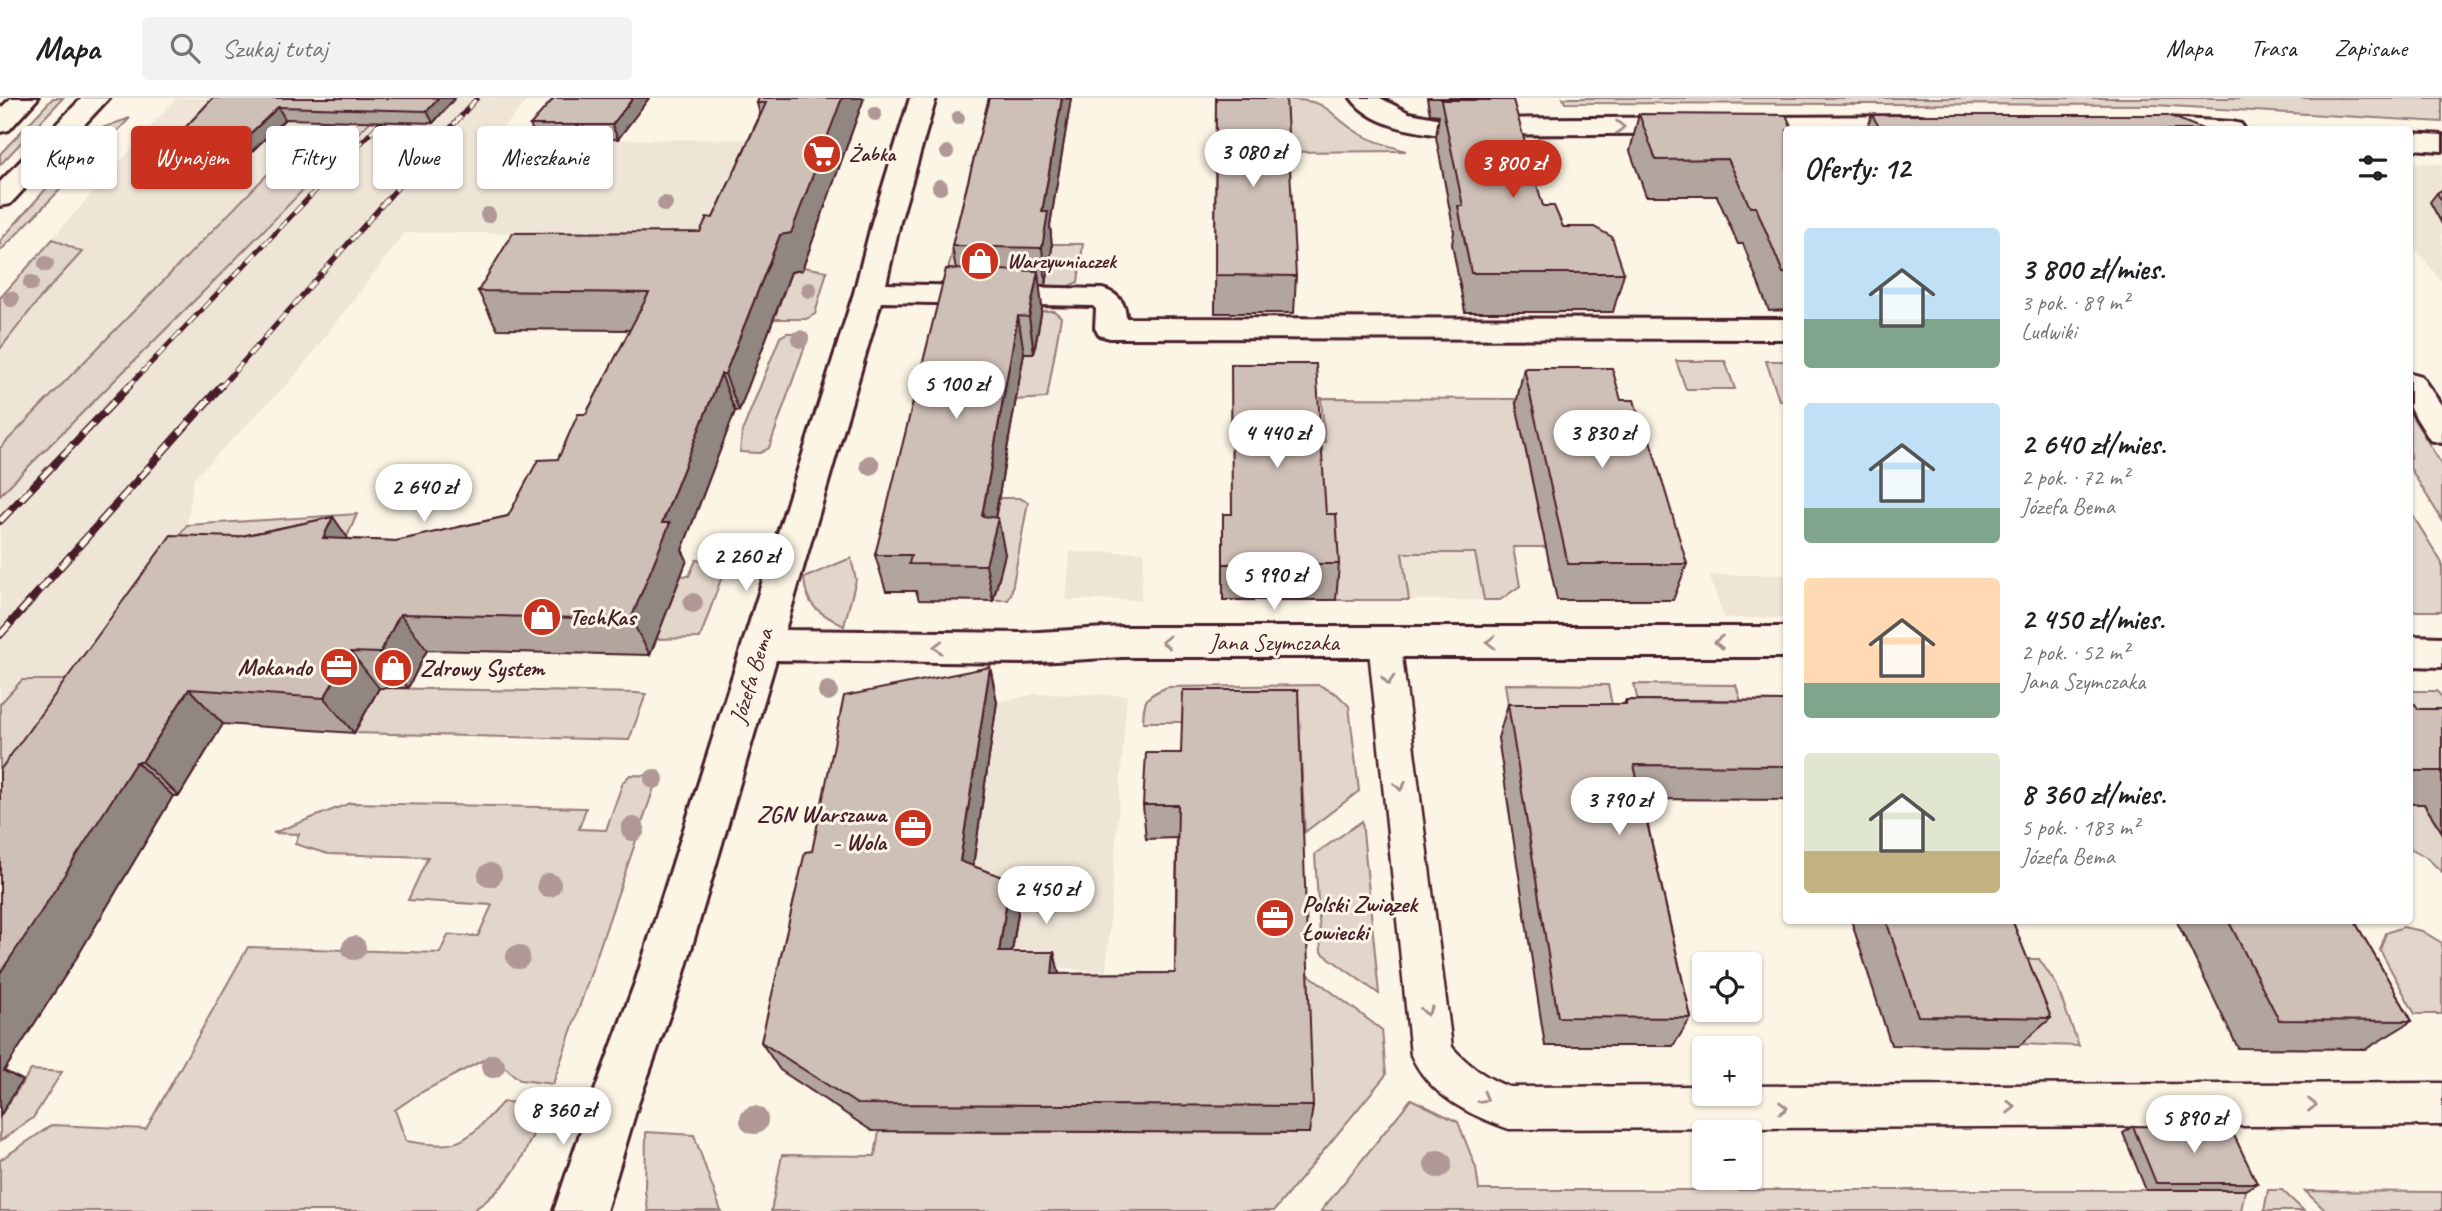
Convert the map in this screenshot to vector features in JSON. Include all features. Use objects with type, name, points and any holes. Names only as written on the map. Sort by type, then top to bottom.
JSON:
[{"type":"street","points":[[0,124],[25,98]]},
{"type":"street","points":[[0,198],[96,98]]},
{"type":"street","name":"Józefa Bema","points":[[580,1211],[659,980],[869,293],[886,222],[923,98]]},
{"type":"street","points":[[1364,98],[1394,118],[1410,124],[1441,127],[1943,124]]},
{"type":"street","points":[[2122,124],[2159,126]]},
{"type":"street","points":[[2413,141],[2442,143]]},
{"type":"street","points":[[869,293],[1102,298],[1111,308],[1110,328],[1783,329]]},
{"type":"street","points":[[2413,388],[2442,432]]},
{"type":"street","name":"Jana Szymczaka","points":[[761,645],[1022,648],[1122,642],[1783,642]]},
{"type":"street","points":[[2413,652],[2442,652]]},
{"type":"lane","points":[[1384,641],[1432,1055],[1446,1073],[1491,1102],[1509,1108],[2442,1104]]},
{"type":"shaded area","points":[[53,98],[63,98],[37,126],[26,126]]},
{"type":"shaded area","points":[[176,98],[530,98],[505,126],[477,126],[477,189],[613,189],[613,140],[850,139],[815,232],[405,233],[294,377],[194,478],[187,525],[69,680],[0,704],[0,298],[96,189],[117,189],[117,165],[131,149],[131,189],[252,189],[252,126],[151,126]]},
{"type":"shaded area","points":[[342,98],[393,98],[359,133],[359,126],[315,126]]},
{"type":"shaded area","points":[[1563,98],[2442,98],[2442,122],[2154,105],[1565,103]]},
{"type":"shaded area","points":[[993,99],[1047,244],[1083,244],[1078,282],[1069,286],[944,284]]},
{"type":"shaded area","points":[[1283,99],[1320,105],[1360,134],[1406,151],[1286,152]]},
{"type":"shaded area","points":[[130,118],[117,131],[117,126],[107,126]]},
{"type":"shaded area","points":[[21,132],[21,143],[0,165],[0,154]]},
{"type":"shaded area","points":[[2413,162],[2442,164],[2442,282],[2413,246]]},
{"type":"shaded area","points":[[266,176],[266,189],[304,189],[0,495],[0,448]]},
{"type":"shaded area","points":[[46,189],[61,189],[0,251],[0,241]]},
{"type":"shaded area","points":[[53,239],[82,252],[41,297],[0,349],[0,298]]},
{"type":"shaded area","points":[[802,267],[827,271],[815,314],[806,319],[774,319],[791,272]]},
{"type":"shaded area","points":[[986,310],[1054,311],[1061,317],[1047,398],[1015,400],[1024,353]]},
{"type":"shaded area","points":[[787,333],[806,333],[808,337],[769,448],[760,453],[740,452],[742,432],[780,337]]},
{"type":"shaded area","points":[[1676,361],[1725,361],[1735,389],[1686,389]]},
{"type":"shaded area","points":[[1766,361],[1783,361],[1783,400],[1779,400]]},
{"type":"shaded area","points":[[1321,398],[1515,399],[1546,547],[1513,547],[1520,586],[1500,600],[1484,600],[1475,553],[1402,553],[1409,600],[1336,600],[1323,550],[1317,442],[1325,442]]},
{"type":"shaded area","points":[[2413,418],[2442,465],[2442,520],[2413,473]]},
{"type":"shaded area","points":[[999,498],[1019,498],[1028,502],[1008,600],[993,600],[989,553]]},
{"type":"shaded area","points":[[357,514],[338,558],[0,866],[0,704],[22,680],[69,680],[187,525]]},
{"type":"shaded area","points":[[2413,516],[2442,563],[2442,611],[2413,611]]},
{"type":"shaded area","points":[[1070,552],[1144,552],[1141,600],[1066,600]]},
{"type":"shaded area","points":[[1402,553],[1476,553],[1484,600],[1409,600]]},
{"type":"shaded area","points":[[851,558],[856,580],[844,626],[821,613],[811,603],[804,578]]},
{"type":"shaded area","points":[[696,560],[727,562],[700,638],[656,639],[672,575],[689,576]]},
{"type":"shaded area","points":[[1709,575],[1783,575],[1783,618],[1724,618]]},
{"type":"shaded area","points":[[1505,684],[1608,685],[1618,735],[1513,738]]},
{"type":"shaded area","points":[[1634,684],[1736,685],[1751,735],[1645,735]]},
{"type":"shaded area","points":[[1319,685],[1337,694],[1349,706],[1359,791],[1305,832],[1299,722],[1143,722],[1147,699],[1168,687]]},
{"type":"shaded area","points":[[379,688],[646,694],[629,740],[354,733]]},
{"type":"shaded area","points":[[2413,691],[2437,691],[2442,698],[2442,744],[2413,744]]},
{"type":"shaded area","points":[[1035,694],[1127,695],[1106,972],[1010,963],[856,732]]},
{"type":"shaded area","points":[[630,775],[658,776],[553,1084],[520,1080],[491,1056],[418,1094],[395,1110],[406,1141],[440,1145],[462,1140],[471,1134],[503,1102],[546,1104],[526,1151],[510,1177],[500,1189],[472,1211],[0,1211],[0,1160],[52,1125],[146,1129],[248,947],[440,953],[448,935],[478,936],[492,905],[408,900],[428,857],[328,854],[295,844],[299,834],[273,833],[350,803],[586,808],[579,829],[606,830],[623,782]]},
{"type":"shaded area","points":[[2413,794],[2417,794],[2442,832],[2442,872],[2426,857],[2413,850]]},
{"type":"shaded area","points":[[1362,821],[1379,994],[1321,952],[1315,854]]},
{"type":"shaded area","points":[[2403,927],[2422,931],[2442,943],[2442,1014],[2415,1014],[2380,950],[2386,933]]},
{"type":"shaded area","points":[[1986,959],[2039,959],[2056,984],[2079,1046],[2018,1044]]},
{"type":"shaded area","points":[[1304,971],[1382,1030],[1386,1075],[1274,1211],[771,1211],[782,1155],[875,1156],[879,1131],[1309,1133]]},
{"type":"shaded area","points":[[31,1070],[62,1072],[33,1118],[0,1141],[0,1116]]},
{"type":"shaded area","points":[[1411,1099],[1458,1122],[1476,1168],[1479,1190],[2245,1190],[2241,1211],[1321,1211]]},
{"type":"shaded area","points":[[646,1132],[694,1135],[721,1211],[648,1211],[645,1191]]},
{"type":"shaded area","points":[[2268,1190],[2282,1190],[2304,1211],[2264,1211]]},
{"type":"shaded area","points":[[2305,1191],[2442,1192],[2442,1211],[2326,1211]]},
{"type":"building","points":[[213,98],[439,98],[427,111],[278,107],[252,132],[252,126],[187,126]]},
{"type":"building","points":[[554,98],[633,98],[612,125],[530,125]]},
{"type":"building","points":[[759,98],[842,98],[791,233],[780,235],[725,374],[721,374],[662,523],[670,523],[631,619],[400,614],[380,653],[351,652],[324,698],[189,689],[142,762],[136,762],[0,973],[0,770],[171,535],[237,537],[333,517],[323,538],[396,541],[508,516],[538,460],[558,459],[578,414],[586,414],[649,293],[478,291],[513,233],[700,232],[707,217],[713,218],[766,103],[757,103]]},
{"type":"building","points":[[989,98],[1062,98],[1042,212],[1048,212],[1042,248],[952,246]]},
{"type":"building","points":[[1216,98],[1286,98],[1296,276],[1215,275]]},
{"type":"building","points":[[1441,100],[1513,100],[1543,206],[1554,206],[1563,227],[1594,227],[1612,237],[1624,273],[1471,273],[1458,206],[1463,206]]},
{"type":"building","points":[[1639,114],[1786,115],[1791,126],[1783,126],[1783,273],[1756,207],[1750,207],[1728,159],[1656,160]]},
{"type":"building","points":[[1872,115],[2168,115],[2195,126],[1879,126]]},
{"type":"building","points":[[946,269],[1038,271],[1029,317],[1018,316],[982,516],[998,518],[986,565],[909,564],[911,555],[875,555]]},
{"type":"building","points":[[1231,364],[1316,364],[1326,514],[1336,514],[1339,564],[1223,564],[1223,514],[1232,514]]},
{"type":"building","points":[[1524,368],[1612,368],[1621,400],[1634,400],[1639,417],[1643,417],[1687,564],[1568,564]]},
{"type":"building","points":[[990,667],[960,861],[1010,880],[999,952],[1054,952],[1052,974],[1175,973],[1178,805],[1143,805],[1146,753],[1181,753],[1183,690],[1298,690],[1313,1106],[857,1104],[761,1042],[805,852],[812,851],[844,696]]},
{"type":"building","points":[[1626,700],[1783,701],[1783,766],[1634,765],[1691,1018],[1558,1017],[1508,704],[1626,704]]},
{"type":"building","points":[[2413,704],[2418,709],[2442,709],[2442,771],[2413,771]]},
{"type":"building","points":[[1887,924],[2014,924],[2051,1018],[1918,1016]]},
{"type":"building","points":[[2230,924],[2356,924],[2412,1021],[2279,1020]]},
{"type":"building","points":[[2133,1126],[2230,1127],[2257,1183],[2156,1183]]},
{"type":"railway","points":[[127,388],[404,98]]},
{"type":"railway","points":[[220,388],[477,98]]},
{"type":"railway","points":[[0,521],[129,386]]},
{"type":"railway","points":[[0,635],[221,386]]},
{"type":"place","name":"Żabka","points":[[822,154]]},
{"type":"place","name":"Warzywniaczek","points":[[980,261]]},
{"type":"place","name":"TechKas","points":[[542,617]]},
{"type":"place","name":"Mokando","points":[[339,667]]},
{"type":"place","name":"Zdrowy System","points":[[393,668]]},
{"type":"place","name":"ZGN Warszawa - Wola","points":[[913,828]]},
{"type":"place","name":"Polski Związek Łowiecki","points":[[1275,918]]}]
